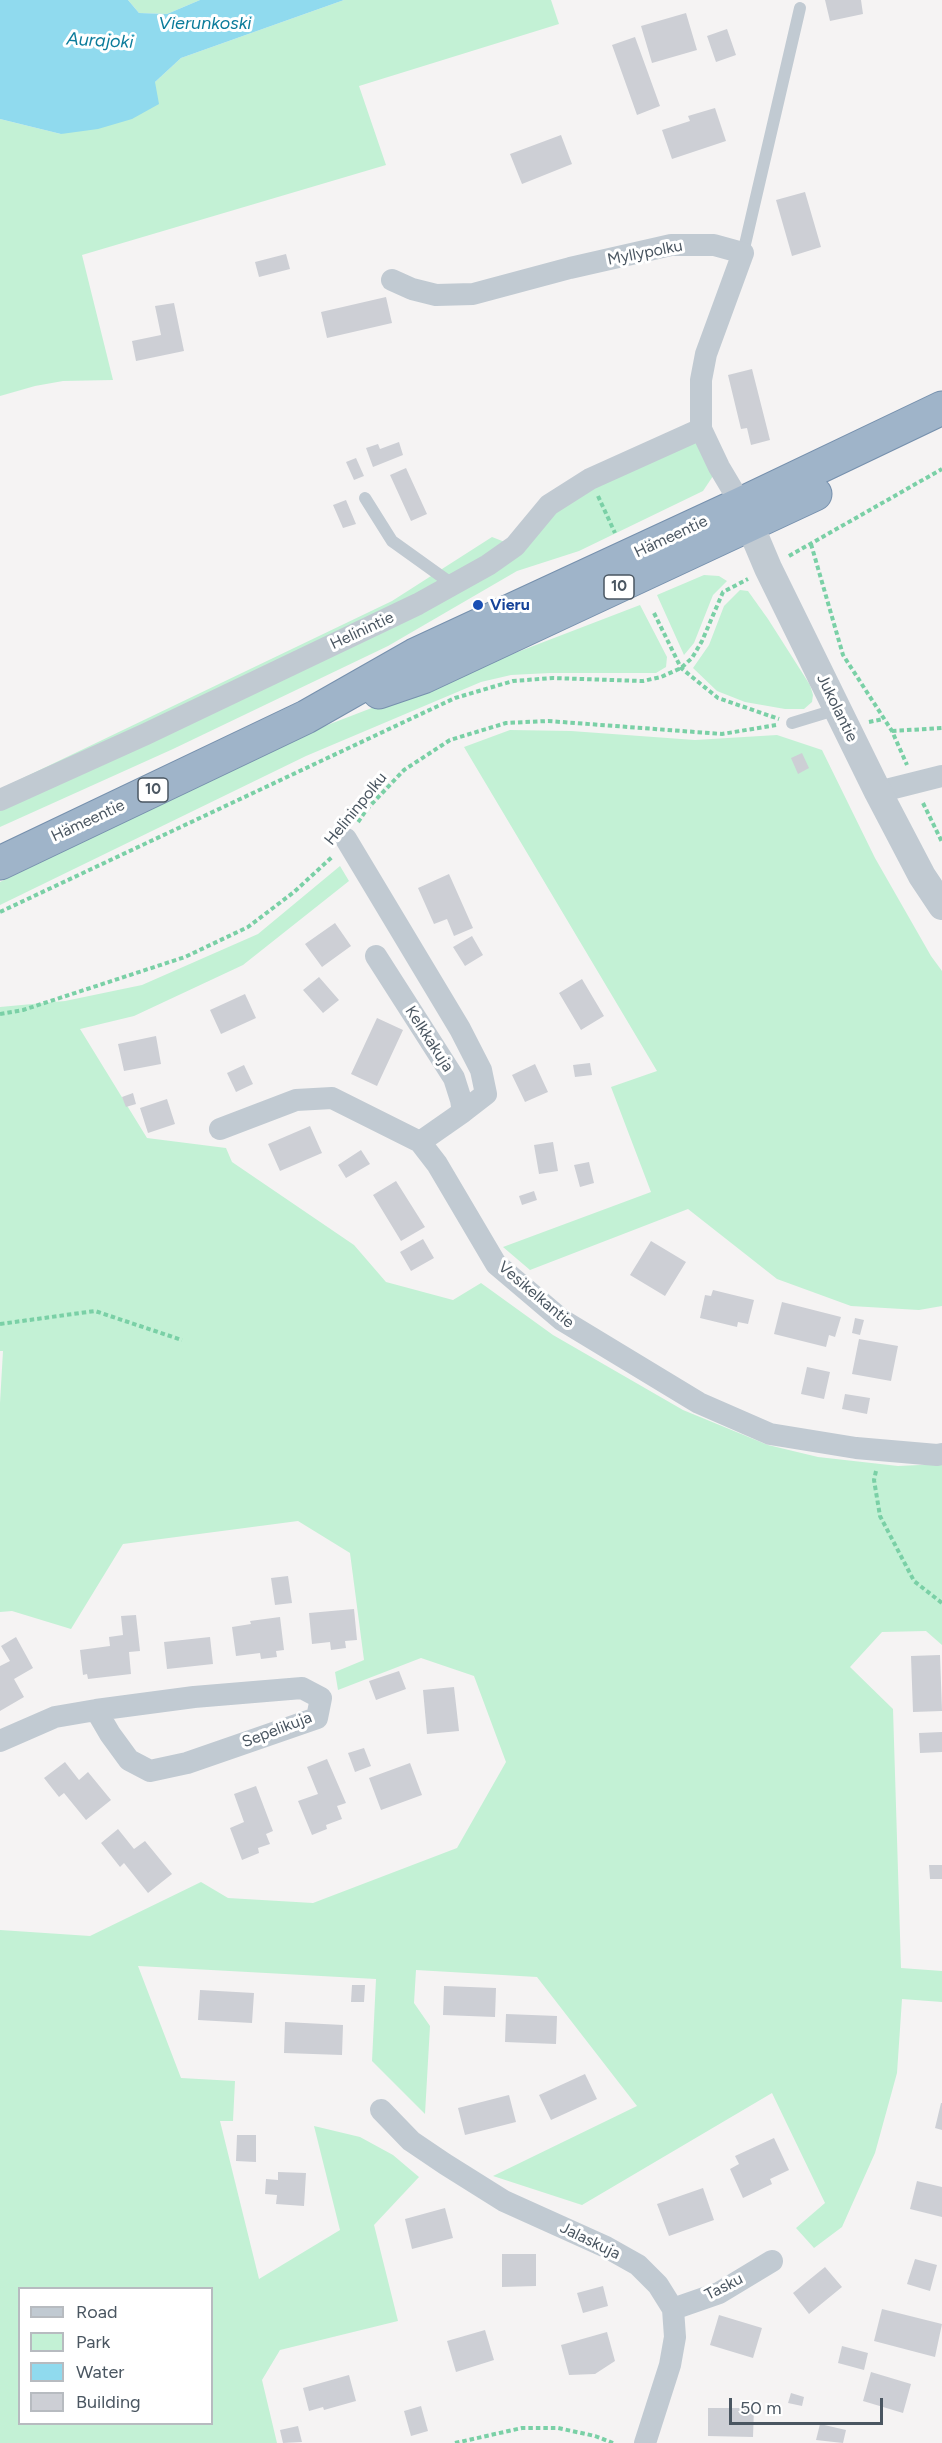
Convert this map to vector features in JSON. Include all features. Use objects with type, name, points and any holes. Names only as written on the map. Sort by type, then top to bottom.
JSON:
[{"type":"highway","name":"Hämeentie","points":[[746,515],[942,408]]},
{"type":"highway","name":"Hämeentie","points":[[0,863],[306,717],[415,655],[942,431]]},
{"type":"street","name":"Myllypolku","points":[[392,280],[412,289],[436,295],[472,294],[570,268],[671,245],[714,244],[743,253]]},
{"type":"street","points":[[743,253],[706,354],[701,380],[701,429],[746,515]]},
{"type":"street","name":"Helinintie","points":[[0,800],[146,734],[397,614],[488,565],[515,546],[549,505],[590,479],[701,429]]},
{"type":"street","name":"Jukolantie","points":[[746,515],[768,568],[878,792],[922,876],[942,906]]},
{"type":"street","points":[[878,792],[942,776]]},
{"type":"street","points":[[346,840],[460,1029],[481,1070],[486,1094],[420,1142]]},
{"type":"street","name":"Kelkkakuja","points":[[376,956],[454,1078],[464,1111]]},
{"type":"street","name":"Vesikelkantie","points":[[220,1129],[296,1100],[332,1098],[420,1142],[437,1164],[496,1264],[562,1320],[699,1403],[770,1434],[881,1450],[942,1454]]},
{"type":"street","name":"Sepelikuja","points":[[0,1741],[55,1717],[96,1710],[195,1697],[302,1688],[321,1698],[317,1718],[187,1763],[150,1771],[129,1760],[96,1710]]},
{"type":"street","name":"Jalaskuja","points":[[381,2110],[411,2141],[504,2201],[606,2247],[638,2265],[658,2285],[673,2309],[675,2337],[670,2366],[645,2443]]},
{"type":"street","name":"Tasku","points":[[673,2309],[718,2293],[772,2261]]},
{"type":"lane","points":[[743,253],[800,8]]},
{"type":"lane","points":[[364,498],[392,541],[452,584]]},
{"type":"lane","points":[[792,723],[838,709]]},
{"type":"path","points":[[0,912],[455,698],[513,681],[553,678],[643,681],[661,677],[681,668],[692,658],[702,641],[723,592],[942,469]]},
{"type":"path","points":[[590,479],[619,542]]},
{"type":"path","points":[[811,544],[843,655],[892,731],[899,747]]},
{"type":"path","points":[[654,613],[681,668],[718,698],[792,723]]},
{"type":"path","name":"Helininpolku","points":[[0,1014],[34,1007],[185,957],[248,927],[294,892],[337,852],[367,808],[404,770],[450,740],[506,723],[548,721],[722,734],[792,723]]},
{"type":"path","points":[[892,731],[942,728]]},
{"type":"path","points":[[931,820],[942,842]]},
{"type":"path","points":[[0,1324],[95,1311],[182,1340]]},
{"type":"path","points":[[881,1450],[874,1480],[880,1516],[915,1581],[942,1604]]},
{"type":"path","points":[[455,2443],[522,2428],[558,2428],[595,2436],[613,2443]]},
{"type":"green space","points":[[128,0],[200,0],[167,14],[139,13]]},
{"type":"green space","points":[[344,0],[551,0],[559,24],[359,86],[386,165],[82,255],[113,380],[63,381],[0,396],[0,119],[61,134],[155,82],[181,58]]},
{"type":"green space","points":[[701,429],[719,467],[703,491],[579,551],[517,571],[388,646],[173,749],[0,827],[0,789],[392,601],[492,537],[515,546],[590,479]]},
{"type":"green space","points":[[704,575],[719,576],[727,581],[713,595],[694,643],[684,655],[657,595]]},
{"type":"green space","points":[[740,590],[748,591],[810,685],[813,695],[812,702],[804,709],[785,709],[745,702],[717,691],[693,668],[709,645],[724,606]]},
{"type":"green space","points":[[640,605],[667,657],[666,667],[656,673],[511,675],[481,682],[306,756],[0,905],[0,882],[304,734]]},
{"type":"green space","points":[[510,730],[571,731],[695,740],[777,735],[822,750],[875,858],[931,956],[942,971],[942,1306],[919,1310],[851,1306],[777,1279],[688,1209],[530,1270],[503,1247],[651,1192],[611,1087],[657,1071],[464,747]]},
{"type":"green space","points":[[340,866],[349,881],[243,965],[134,1016],[80,1029],[147,1138],[226,1148],[232,1162],[354,1245],[386,1282],[453,1300],[481,1283],[553,1335],[683,1410],[768,1445],[818,1457],[898,1466],[942,1464],[942,1645],[926,1631],[882,1632],[850,1667],[893,1709],[901,1968],[942,1971],[942,2002],[902,1999],[897,2073],[875,2153],[842,2227],[814,2248],[796,2228],[825,2203],[772,2093],[582,2205],[493,2176],[637,2106],[537,1977],[416,1970],[414,2003],[430,2026],[425,2114],[372,2061],[376,1979],[138,1966],[181,2078],[235,2081],[233,2121],[220,2121],[259,2279],[340,2230],[314,2126],[360,2137],[393,2155],[419,2177],[374,2225],[398,2321],[280,2350],[262,2380],[277,2443],[0,2443],[0,1930],[90,1936],[201,1882],[228,1898],[313,1903],[457,1848],[506,1762],[474,1676],[421,1658],[338,1690],[335,1672],[364,1660],[350,1553],[298,1521],[123,1544],[71,1629],[12,1611],[0,1612],[0,1403],[3,1351],[0,1351],[0,1007],[65,1001],[142,985],[258,934]]},
{"type":"water","points":[[0,0],[128,0],[139,13],[167,14],[200,0],[344,0],[181,58],[155,82],[159,104],[132,119],[98,129],[61,134],[0,119]]},
{"type":"building","points":[[825,0],[861,0],[863,14],[830,21]]},
{"type":"building","points":[[686,13],[697,50],[652,63],[641,26]]},
{"type":"building","points":[[727,29],[736,55],[716,62],[707,36]]},
{"type":"building","points":[[635,37],[660,106],[637,115],[612,45]]},
{"type":"building","points":[[715,108],[726,141],[672,159],[662,130],[690,121],[688,116]]},
{"type":"building","points":[[561,135],[572,164],[522,184],[510,154]]},
{"type":"building","points":[[805,192],[821,247],[792,256],[776,200]]},
{"type":"building","points":[[286,254],[290,269],[259,277],[255,262]]},
{"type":"building","points":[[386,297],[392,323],[327,338],[321,312]]},
{"type":"building","points":[[174,303],[184,351],[136,361],[132,341],[161,335],[155,306]]},
{"type":"building","points":[[752,369],[770,440],[751,445],[747,428],[741,429],[728,375]]},
{"type":"building","points":[[399,442],[403,455],[373,467],[366,448],[378,444],[380,449]]},
{"type":"building","points":[[356,458],[364,476],[354,480],[346,462]]},
{"type":"building","points":[[406,468],[427,514],[411,521],[390,475]]},
{"type":"building","points":[[346,500],[356,524],[343,528],[333,505]]},
{"type":"building","points":[[802,753],[809,768],[798,774],[791,758]]},
{"type":"building","points":[[449,874],[473,928],[454,936],[447,919],[434,924],[418,888]]},
{"type":"building","points":[[335,923],[351,946],[322,967],[305,944]]},
{"type":"building","points":[[472,936],[483,955],[465,966],[453,947]]},
{"type":"building","points":[[319,977],[339,1000],[323,1013],[303,990]]},
{"type":"building","points":[[582,979],[604,1016],[581,1030],[559,993]]},
{"type":"building","points":[[245,994],[256,1018],[221,1034],[210,1010]]},
{"type":"building","points":[[377,1018],[403,1030],[377,1086],[351,1074]]},
{"type":"building","points":[[156,1036],[161,1064],[124,1071],[118,1044]]},
{"type":"building","points":[[590,1063],[592,1075],[575,1077],[573,1065]]},
{"type":"building","points":[[535,1064],[548,1092],[525,1102],[512,1075]]},
{"type":"building","points":[[244,1065],[253,1084],[236,1092],[227,1073]]},
{"type":"building","points":[[133,1093],[136,1104],[126,1107],[122,1097]]},
{"type":"building","points":[[167,1099],[175,1124],[148,1133],[140,1108]]},
{"type":"building","points":[[310,1126],[322,1153],[280,1171],[268,1144]]},
{"type":"building","points":[[553,1142],[558,1171],[539,1174],[534,1145]]},
{"type":"building","points":[[361,1150],[370,1164],[346,1178],[338,1165]]},
{"type":"building","points":[[589,1162],[594,1183],[580,1187],[574,1165]]},
{"type":"building","points":[[396,1181],[425,1227],[401,1241],[373,1195]]},
{"type":"building","points":[[534,1191],[537,1200],[522,1205],[519,1196]]},
{"type":"building","points":[[423,1239],[434,1258],[411,1271],[400,1252]]},
{"type":"building","points":[[651,1241],[686,1262],[665,1296],[630,1275]]},
{"type":"building","points":[[713,1290],[754,1300],[748,1324],[738,1322],[737,1327],[700,1318],[705,1295],[711,1296]]},
{"type":"building","points":[[782,1302],[841,1317],[835,1337],[829,1335],[826,1347],[774,1334]]},
{"type":"building","points":[[855,1318],[864,1320],[860,1335],[852,1333]]},
{"type":"building","points":[[859,1339],[898,1346],[891,1381],[852,1374]]},
{"type":"building","points":[[807,1367],[830,1372],[824,1399],[801,1394]]},
{"type":"building","points":[[845,1394],[870,1398],[867,1414],[842,1409]]},
{"type":"building","points":[[288,1576],[292,1603],[275,1605],[271,1578]]},
{"type":"building","points":[[354,1609],[357,1640],[345,1641],[346,1648],[331,1650],[330,1642],[312,1644],[309,1613]]},
{"type":"building","points":[[136,1615],[140,1651],[129,1652],[131,1674],[88,1679],[87,1674],[83,1675],[80,1650],[110,1646],[109,1637],[123,1635],[121,1616]]},
{"type":"building","points":[[280,1617],[284,1650],[276,1651],[277,1657],[261,1659],[260,1653],[236,1656],[232,1627],[251,1624],[250,1621]]},
{"type":"building","points":[[16,1637],[33,1668],[14,1679],[24,1697],[0,1711],[0,1666],[10,1661],[1,1646]]},
{"type":"building","points":[[210,1637],[213,1664],[167,1669],[164,1642]]},
{"type":"building","points":[[940,1655],[942,1711],[913,1712],[911,1656]]},
{"type":"building","points":[[399,1671],[406,1689],[376,1700],[369,1681]]},
{"type":"building","points":[[454,1687],[459,1731],[427,1734],[423,1690]]},
{"type":"building","points":[[942,1732],[942,1752],[920,1753],[919,1733]]},
{"type":"building","points":[[364,1748],[371,1766],[355,1772],[348,1753]]},
{"type":"building","points":[[327,1759],[346,1803],[337,1806],[342,1819],[326,1825],[327,1829],[312,1835],[298,1801],[318,1794],[307,1767]]},
{"type":"building","points":[[65,1762],[79,1780],[88,1772],[111,1800],[86,1820],[64,1793],[59,1797],[44,1778]]},
{"type":"building","points":[[410,1763],[422,1795],[381,1810],[369,1778]]},
{"type":"building","points":[[256,1786],[273,1831],[266,1834],[270,1844],[258,1848],[259,1853],[242,1860],[230,1828],[244,1822],[234,1794]]},
{"type":"building","points":[[118,1829],[134,1849],[145,1841],[172,1874],[148,1893],[124,1863],[120,1867],[101,1843]]},
{"type":"building","points":[[929,1865],[942,1865],[942,1879],[930,1879]]},
{"type":"building","points":[[352,1985],[365,1985],[364,2002],[351,2002]]},
{"type":"building","points":[[444,1986],[496,1988],[495,2017],[443,2015]]},
{"type":"building","points":[[200,1990],[254,1993],[252,2023],[198,2020]]},
{"type":"building","points":[[506,2014],[557,2016],[556,2044],[505,2042]]},
{"type":"building","points":[[285,2022],[343,2025],[342,2055],[284,2053]]},
{"type":"building","points":[[585,2074],[597,2099],[551,2120],[539,2095]]},
{"type":"building","points":[[509,2095],[516,2122],[465,2135],[458,2108]]},
{"type":"building","points":[[942,2103],[942,2130],[935,2128]]},
{"type":"building","points":[[237,2135],[256,2135],[256,2162],[236,2161]]},
{"type":"building","points":[[774,2138],[789,2170],[770,2179],[772,2184],[743,2198],[730,2169],[739,2164],[735,2156]]},
{"type":"building","points":[[278,2172],[306,2173],[304,2206],[276,2204],[277,2195],[265,2194],[266,2179],[278,2180]]},
{"type":"building","points":[[917,2181],[942,2187],[942,2217],[910,2209]]},
{"type":"building","points":[[703,2188],[714,2220],[669,2236],[657,2204]]},
{"type":"building","points":[[445,2208],[453,2238],[412,2249],[405,2219]]},
{"type":"building","points":[[502,2254],[536,2254],[536,2286],[502,2287]]},
{"type":"building","points":[[915,2259],[937,2265],[930,2291],[907,2284]]},
{"type":"building","points":[[825,2267],[842,2287],[809,2314],[793,2293]]},
{"type":"building","points":[[603,2286],[608,2306],[583,2313],[577,2293]]},
{"type":"building","points":[[882,2309],[942,2324],[935,2357],[874,2341]]},
{"type":"building","points":[[719,2315],[762,2328],[753,2358],[710,2345]]},
{"type":"building","points":[[485,2330],[494,2360],[456,2372],[447,2341]]},
{"type":"building","points":[[607,2332],[615,2361],[595,2374],[569,2375],[561,2345]]},
{"type":"building","points":[[842,2346],[868,2353],[864,2370],[838,2363]]},
{"type":"building","points":[[871,2372],[911,2384],[903,2413],[863,2401]]},
{"type":"building","points":[[349,2375],[356,2401],[324,2410],[323,2407],[309,2411],[303,2388]]},
{"type":"building","points":[[791,2393],[804,2397],[802,2406],[788,2403]]},
{"type":"building","points":[[421,2406],[428,2431],[411,2436],[404,2411]]},
{"type":"building","points":[[708,2408],[754,2408],[753,2437],[708,2436]]},
{"type":"building","points":[[820,2424],[846,2430],[843,2443],[816,2440]]},
{"type":"building","points":[[298,2426],[302,2442],[283,2443],[280,2430]]},
{"type":"place","name":"Vieru","points":[[478,605]]},
{"type":"water label","name":"Vierunkoski","points":[[205,24]]},
{"type":"water label","name":"Aurajoki","points":[[100,41]]}]
